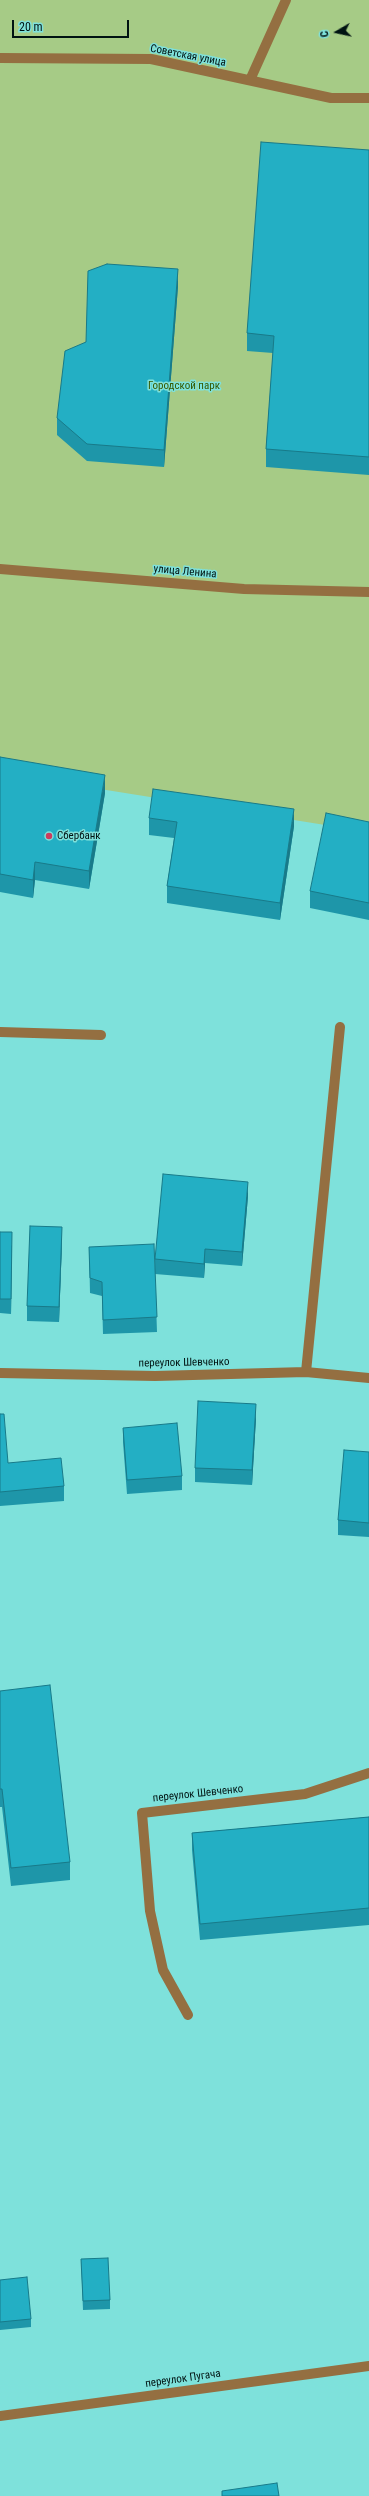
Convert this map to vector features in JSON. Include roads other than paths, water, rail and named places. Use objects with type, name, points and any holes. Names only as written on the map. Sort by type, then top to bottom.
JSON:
[{"type":"street","points":[[250,80],[286,0]]},
{"type":"street","name":"Советская улица","points":[[0,58],[151,59],[331,98],[369,98]]},
{"type":"street","name":"улица Ленина","points":[[0,569],[244,589],[369,592]]},
{"type":"street","points":[[306,1372],[340,1027]]},
{"type":"street","points":[[0,1032],[101,1035]]},
{"type":"street","name":"переулок Шевченко","points":[[0,1373],[155,1376],[306,1372],[369,1378]]},
{"type":"street","name":"переулок Шевченко","points":[[188,2015],[163,1970],[150,1911],[142,1813],[305,1794],[369,1773]]},
{"type":"street","name":"переулок Пугача","points":[[0,2416],[369,2366]]},
{"type":"place","name":"Сбербанк","points":[[49,836]]},
{"type":"park label","name":"Городской парк","points":[[184,386]]}]
